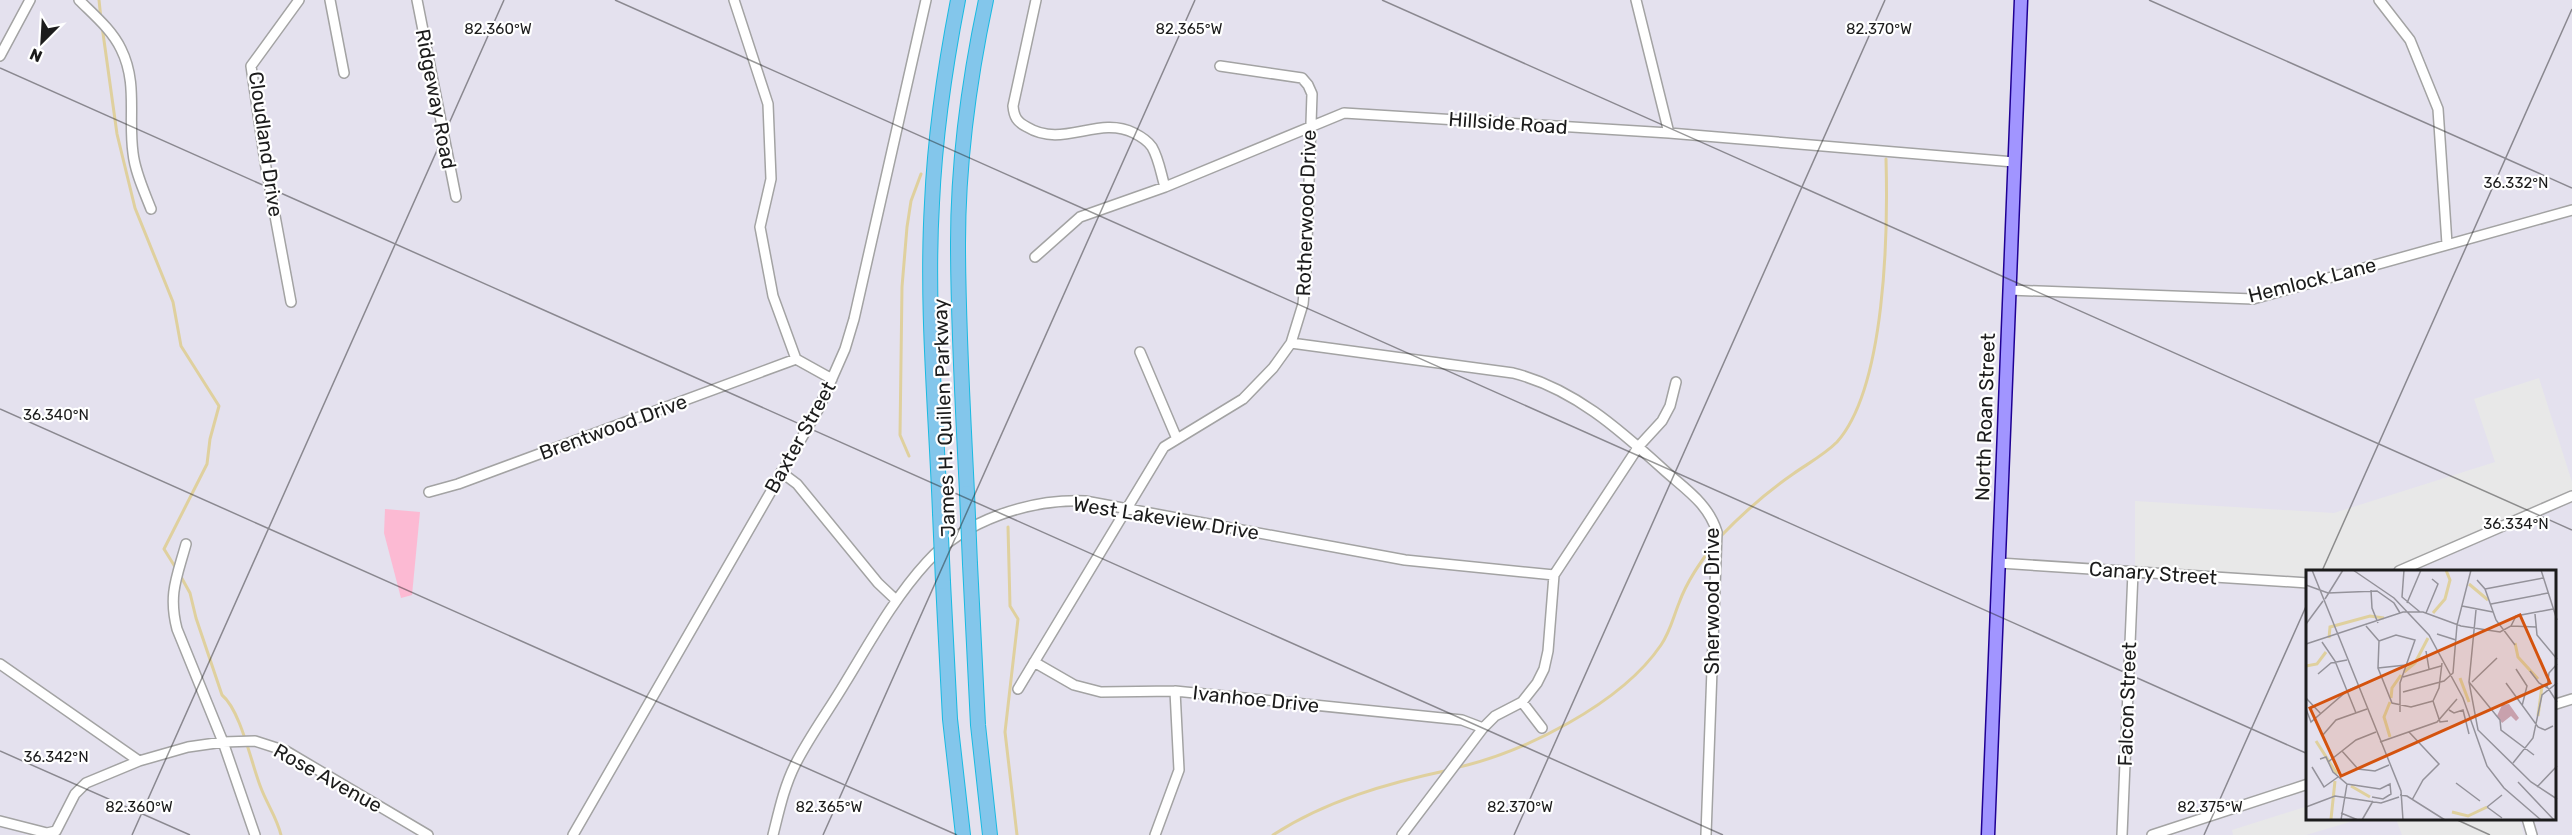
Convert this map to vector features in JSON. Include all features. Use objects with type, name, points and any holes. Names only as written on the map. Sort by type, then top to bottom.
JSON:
[{"type":"highway","name":"James H. Quillen Parkway","points":[[958,0],[940,98],[932,205],[931,313],[950,719],[963,835]]},
{"type":"highway","name":"James H. Quillen Parkway","points":[[986,0],[969,97],[961,169],[958,242],[978,725],[990,835]]},
{"type":"main road","name":"North Roan Street","points":[[1988,835],[2021,0]]},
{"type":"street","points":[[0,56],[30,0]]},
{"type":"street","points":[[79,0],[107,28],[121,48],[132,81],[133,152],[139,179],[152,209]]},
{"type":"street","name":"Cloudland Drive","points":[[291,302],[265,162],[251,66],[299,0]]},
{"type":"street","points":[[330,0],[344,73]]},
{"type":"street","name":"Ridgeway Road","points":[[417,0],[456,197]]},
{"type":"street","points":[[734,0],[768,104],[771,179],[760,227],[773,296],[796,359],[832,379]]},
{"type":"street","name":"Baxter Street","points":[[573,835],[819,408],[832,379],[854,319],[926,0]]},
{"type":"street","points":[[1036,0],[1013,106],[1014,115],[1018,121],[1042,134],[1057,136],[1102,126],[1128,130],[1142,137],[1151,147],[1165,187]]},
{"type":"street","points":[[1636,0],[1669,133]]},
{"type":"street","points":[[2379,0],[2410,40],[2438,109],[2446,244]]},
{"type":"street","name":"Rotherwood Drive","points":[[1018,689],[1164,447],[1243,399],[1273,368],[1291,343],[1303,304],[1306,272],[1309,128],[1312,94],[1302,78],[1220,66]]},
{"type":"street","name":"Hillside Road","points":[[1035,257],[1080,218],[1165,187],[1344,113],[1669,133],[2014,162]]},
{"type":"street","name":"Hemlock Lane","points":[[2009,290],[2253,299],[2572,210]]},
{"type":"street","name":"Sherwood Drive","points":[[1291,343],[1513,373],[1536,379],[1587,407],[1639,446],[1702,503],[1712,517],[1717,532],[1706,835]]},
{"type":"street","points":[[1140,352],[1177,439]]},
{"type":"street","name":"Brentwood Drive","points":[[429,492],[458,484],[796,359]]},
{"type":"street","points":[[1402,835],[1483,728],[1495,716],[1522,702],[1538,683],[1544,669],[1552,630],[1554,575],[1639,446],[1662,421],[1670,406],[1676,382]]},
{"type":"street","points":[[782,472],[797,484],[878,583],[896,600]]},
{"type":"street","points":[[2401,570],[2572,496]]},
{"type":"street","name":"West Lakeview Drive","points":[[773,835],[795,765],[896,600],[928,560],[955,538],[991,519],[1019,509],[1066,501],[1129,508],[1405,560],[1554,575]]},
{"type":"street","points":[[186,544],[172,596],[172,610],[223,742],[255,835]]},
{"type":"street","name":"Canary Street","points":[[1999,563],[2306,583]]},
{"type":"street","name":"Falcon Street","points":[[2122,835],[2133,572]]},
{"type":"street","name":"Ivanhoe Drive","points":[[1034,662],[1087,690],[1101,692],[1175,691],[1462,720],[1483,728]]},
{"type":"street","points":[[0,664],[139,761]]},
{"type":"street","points":[[1155,835],[1179,770],[1175,691]]},
{"type":"street","points":[[2557,704],[2572,699]]},
{"type":"street","points":[[1522,702],[1542,728]]},
{"type":"street","name":"Rose Avenue","points":[[0,821],[47,832],[56,831],[75,794],[86,783],[139,761],[188,747],[223,742],[255,741],[286,751],[428,835]]},
{"type":"street","points":[[2152,835],[2306,785]]},
{"type":"street","points":[[2527,820],[2532,835]]},
{"type":"shaded area","points":[[2539,378],[2572,482],[2572,490],[2388,570],[2306,570],[2306,577],[2135,568],[2135,501],[2334,513],[2495,462],[2474,399]]},
{"type":"shaded area","points":[[385,509],[420,512],[412,595],[401,598],[384,533]]},
{"type":"shaded area","points":[[2306,807],[2306,820],[2357,820],[2306,835],[2233,835],[2232,830]]},
{"type":"shaded area","points":[[2396,820],[2519,820],[2524,835],[2402,835]]},
{"type":"waterway","points":[[99,0],[101,19]]},
{"type":"waterway","points":[[102,26],[117,134],[135,208],[173,302],[181,346],[219,406],[210,439],[207,464],[164,549],[177,570]]},
{"type":"waterway","points":[[1720,537],[1764,496],[1832,447],[1853,417],[1866,385],[1881,307],[1886,226],[1886,159]]},
{"type":"waterway","points":[[909,456],[900,435],[902,287],[911,201],[921,174]]},
{"type":"waterway","points":[[1008,527],[1010,606],[1018,619],[1005,732],[1017,835]]},
{"type":"waterway","points":[[1455,768],[1482,761],[1540,738],[1596,706],[1622,687],[1661,645],[1686,587],[1714,544]]},
{"type":"waterway","points":[[180,575],[190,593],[222,695],[235,713],[261,788],[281,835]]},
{"type":"waterway","points":[[1273,835],[1335,803],[1403,781],[1449,770]]}]
